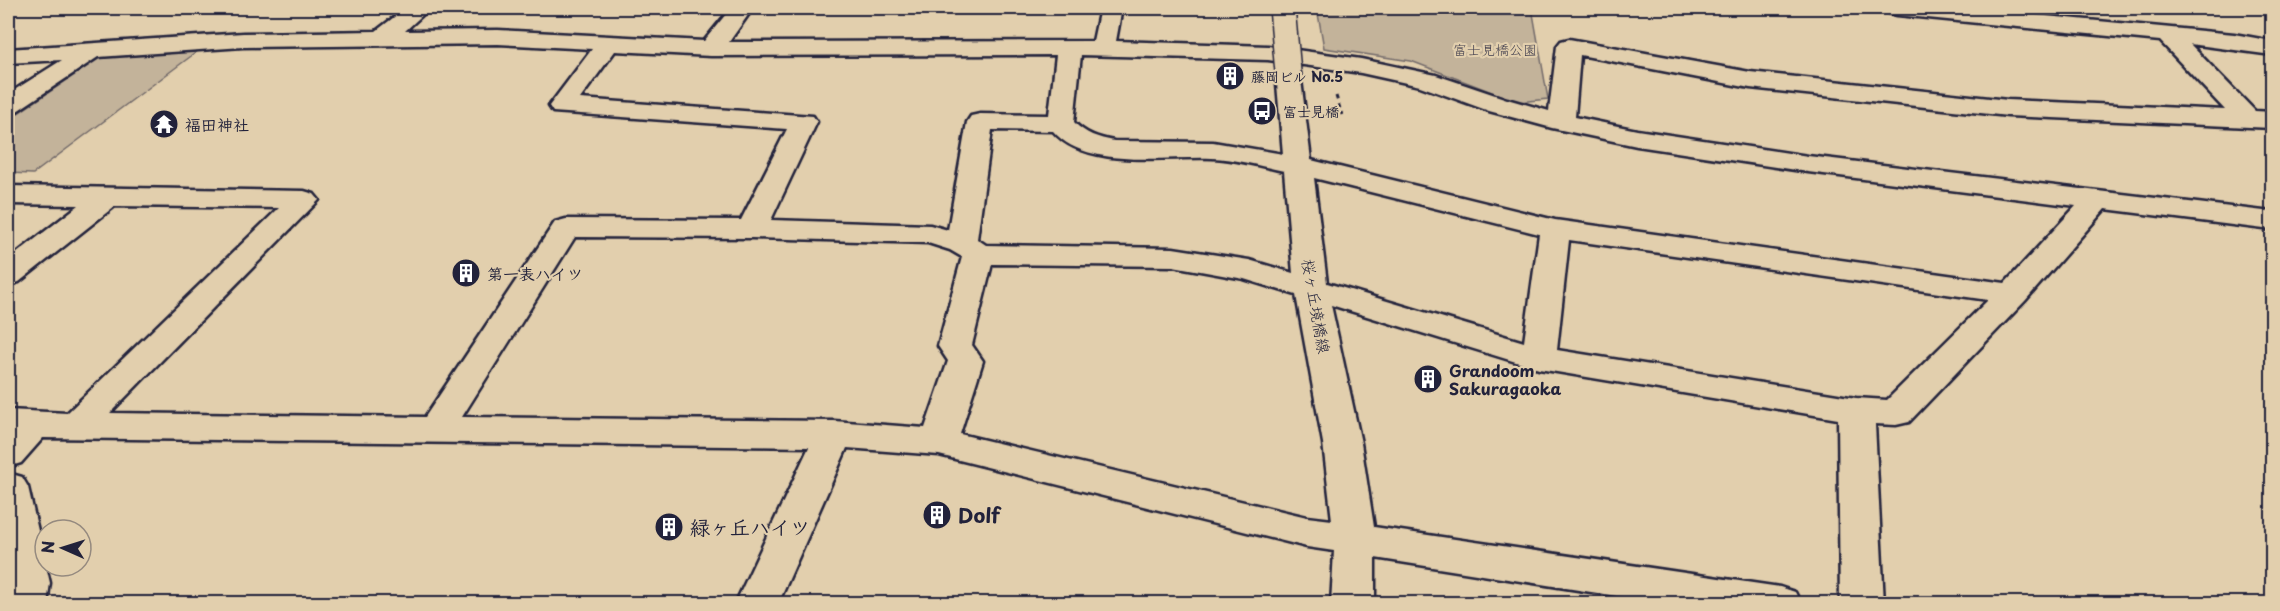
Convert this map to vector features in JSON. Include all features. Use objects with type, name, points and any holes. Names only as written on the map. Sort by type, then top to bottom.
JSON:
[{"type":"street","points":[[381,38],[419,8]]},
{"type":"street","points":[[711,49],[742,8]]},
{"type":"street","points":[[1103,48],[1111,8]]},
{"type":"street","name":"桜ヶ丘境橋線","points":[[1282,8],[1311,288],[1342,443],[1355,540],[1353,603]]},
{"type":"street","points":[[1897,8],[2165,19],[2234,40],[2272,48]]},
{"type":"street","points":[[2111,8],[2135,10]]},
{"type":"street","points":[[2218,18],[2272,27]]},
{"type":"street","points":[[2165,19],[2260,120]]},
{"type":"street","points":[[8,56],[243,40],[498,37],[711,49],[1069,50],[1103,48],[1257,52],[1360,66],[1427,80],[1498,105],[1561,122],[1636,138],[1797,163],[2096,201],[2272,220]]},
{"type":"street","points":[[608,44],[562,106],[804,122],[752,229]]},
{"type":"street","points":[[1561,122],[1569,46],[1750,80],[2008,108],[2260,120]]},
{"type":"street","points":[[8,105],[93,50]]},
{"type":"street","points":[[1069,50],[1061,123],[1072,136],[1091,145],[1114,149],[1213,150],[1239,153],[1555,229],[2013,294]]},
{"type":"street","points":[[939,442],[966,361],[955,346],[970,249],[980,122],[1061,123]]},
{"type":"street","points":[[8,195],[304,200],[77,425]]},
{"type":"street","points":[[8,274],[109,196]]},
{"type":"street","points":[[435,430],[566,228],[752,229],[930,234],[970,249],[1173,257],[1249,270],[1539,358],[1856,410],[1896,413],[2013,294],[2096,201]]},
{"type":"street","points":[[1539,358],[1555,229]]},
{"type":"street","points":[[1856,410],[1862,603]]},
{"type":"street","points":[[8,453],[20,424],[834,434],[939,442],[1307,532],[1780,603]]},
{"type":"street","points":[[756,603],[834,434]]},
{"type":"street","points":[[8,487],[29,583],[25,603]]},
{"type":"green space","name":"富士見橋公園","points":[[1317,8],[1532,8],[1548,99],[1518,102],[1411,61],[1324,48]]},
{"type":"green space","points":[[202,48],[33,174],[8,173],[8,120],[103,56]]},
{"type":"place","name":"藤岡ビル No.5","points":[[1230,76]]},
{"type":"place","name":"富士見橋","points":[[1262,111]]},
{"type":"place","name":"福田神社","points":[[164,124]]},
{"type":"place","name":"第一表ハイツ","points":[[466,273]]},
{"type":"place","name":"Grandoom Sakuragaoka","points":[[1428,379]]},
{"type":"place","name":"Dolf","points":[[937,515]]},
{"type":"place","name":"緑ヶ丘ハイツ","points":[[669,527]]}]
